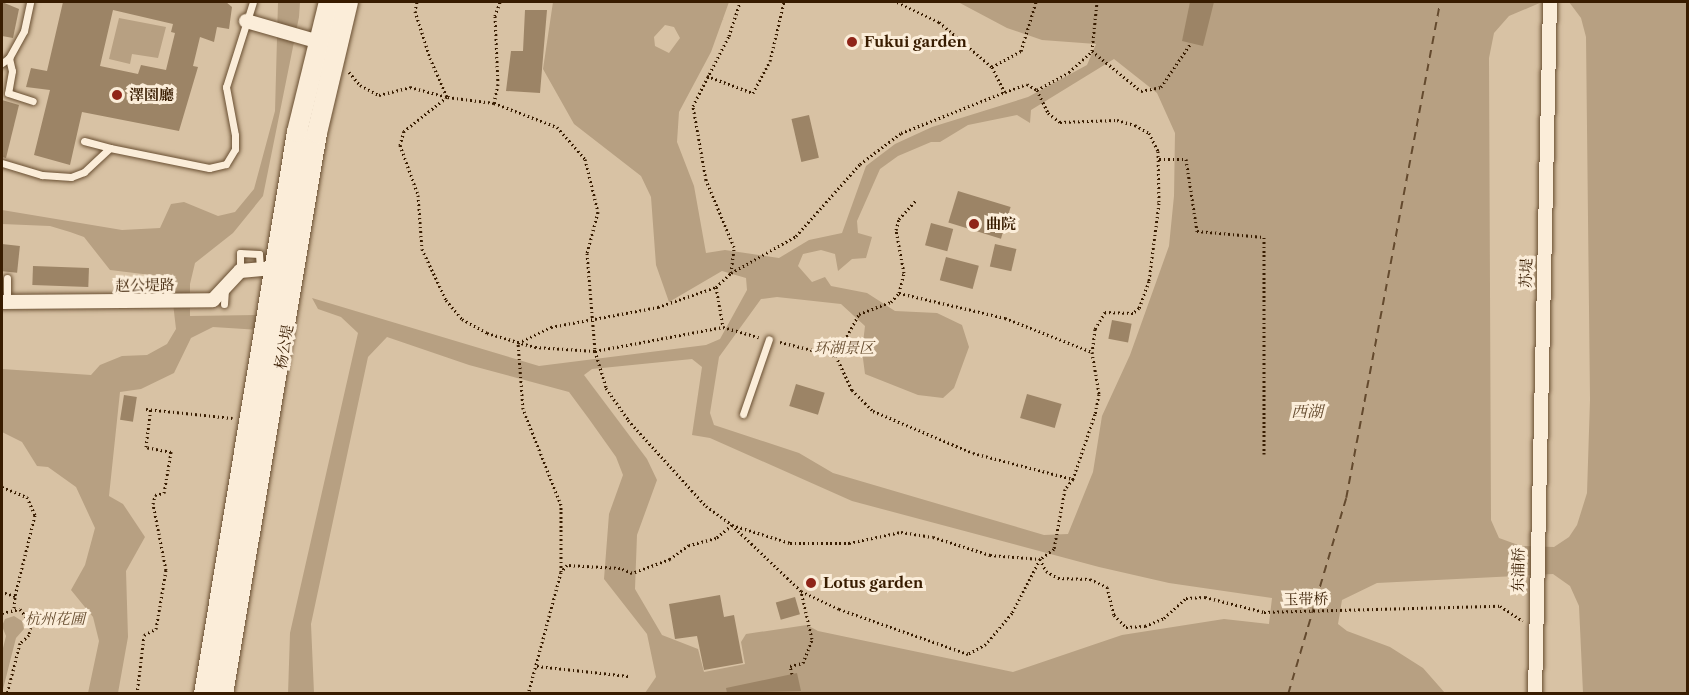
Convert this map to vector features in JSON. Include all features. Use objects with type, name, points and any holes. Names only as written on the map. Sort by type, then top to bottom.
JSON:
[{"type":"main road","name":"杨公堤","points":[[204,693],[251,421],[268,268],[297,132],[329,2]]},
{"type":"main road","name":"杨公堤","points":[[223,693],[317,133],[348,2]]},
{"type":"street","name":"苏堤","points":[[1536,531],[1550,2]]},
{"type":"street","points":[[246,21],[267,29],[319,42]]},
{"type":"street","name":"赵公堤路","points":[[4,302],[213,300],[240,271],[268,268]]},
{"type":"street","name":"东浦桥","points":[[1534,631],[1536,531]]},
{"type":"street","points":[[1534,631],[1535,693]]},
{"type":"lane","points":[[2,63],[9,58],[24,31],[30,2]]},
{"type":"lane","points":[[84,141],[209,168],[226,164],[235,149],[235,135],[226,87],[253,2]]},
{"type":"lane","points":[[9,58],[12,71],[8,93],[33,101]]},
{"type":"lane","points":[[2,163],[42,174],[71,177],[84,172],[110,148]]},
{"type":"lane","points":[[4,302],[7,278]]},
{"type":"lane","points":[[225,304],[226,285]]},
{"type":"lane","points":[[743,414],[769,339]]},
{"type":"path","points":[[417,2],[415,11],[430,58],[447,97]]},
{"type":"path","points":[[494,103],[498,84],[495,16],[500,2]]},
{"type":"path","points":[[731,273],[734,247],[706,180],[693,106],[729,36],[740,2]]},
{"type":"path","points":[[707,76],[753,93],[770,61],[784,2]]},
{"type":"path","points":[[897,2],[939,22],[993,67],[1005,92]]},
{"type":"path","points":[[993,67],[1021,51],[1036,2]]},
{"type":"path","points":[[1037,90],[1069,72],[1092,51],[1097,2]]},
{"type":"path","points":[[1092,51],[1141,91],[1161,87],[1191,43]]},
{"type":"path","points":[[334,62],[344,66],[360,85],[379,95],[410,87],[447,97],[494,103],[557,127],[585,159],[598,212],[587,253],[593,317],[595,351],[606,388],[628,420],[706,506],[732,525],[801,591],[839,609],[968,654],[986,644],[1012,613],[1040,559],[1054,549],[1065,489],[1073,479],[1099,394],[1092,352],[1095,329],[1105,312],[1133,313],[1139,308],[1149,281],[1159,203],[1158,159],[1149,133],[1117,120],[1059,122],[1048,113],[1037,90],[1027,84],[901,133],[860,164],[796,236],[731,273],[716,287],[658,307],[593,317],[551,327],[518,343]]},
{"type":"path","points":[[447,97],[417,117],[404,132],[400,145],[418,195],[422,249],[446,300],[462,320],[518,343],[595,351],[723,327],[837,356]]},
{"type":"path","points":[[1158,159],[1186,159],[1197,231],[1264,237],[1264,454]]},
{"type":"path","points":[[837,356],[860,314],[891,302],[899,293],[904,273],[896,230],[899,219],[916,200]]},
{"type":"path","points":[[716,287],[723,327]]},
{"type":"path","points":[[899,293],[1005,318],[1092,352]]},
{"type":"path","points":[[518,343],[523,409],[561,505],[561,572],[528,693]]},
{"type":"path","points":[[837,356],[852,390],[873,411],[973,453],[1073,479]]},
{"type":"path","points":[[146,409],[251,421]]},
{"type":"path","points":[[137,693],[144,635],[156,628],[166,570],[153,504],[154,495],[164,493],[171,452],[146,447],[151,409]]},
{"type":"path","points":[[2,488],[27,497],[35,514],[14,608]]},
{"type":"path","points":[[561,572],[567,565],[620,568],[632,573],[670,559],[689,545],[716,538],[732,525]]},
{"type":"path","points":[[732,525],[790,543],[849,543],[901,532],[933,537],[990,555],[1040,559]]},
{"type":"path","name":"玉带桥","points":[[1040,559],[1046,571],[1058,578],[1090,579],[1107,587],[1114,615],[1126,627],[1146,626],[1164,618],[1186,597],[1205,597],[1264,612],[1500,606],[1534,631]]},
{"type":"path","points":[[792,674],[790,666],[803,663],[802,659],[810,652],[807,644],[812,639],[801,591]]},
{"type":"path","points":[[2,592],[15,596]]},
{"type":"path","points":[[2,613],[14,608]]},
{"type":"path","points":[[7,693],[20,642],[32,629],[29,617],[14,608]]},
{"type":"path","points":[[537,666],[628,676]]},
{"type":"green space","name":"环湖景区","points":[[2,2],[1687,2],[1687,693],[2,693]]},
{"type":"water","points":[[278,2],[300,2],[299,17],[263,196],[233,233],[195,263],[190,284],[190,316],[260,315],[258,330],[213,327],[191,338],[174,373],[141,389],[120,392],[109,496],[123,504],[145,537],[126,571],[128,637],[118,693],[88,693],[99,641],[93,617],[71,590],[85,565],[95,528],[76,487],[48,467],[37,466],[22,442],[2,432],[2,369],[91,375],[100,365],[122,356],[147,355],[167,344],[176,329],[171,286],[151,275],[110,270],[84,237],[50,226],[2,224],[2,210],[122,230],[160,228],[171,204],[184,202],[218,216],[235,212],[254,189],[275,111]]},
{"type":"water","name":"西湖","points":[[553,2],[729,2],[711,52],[679,112],[677,142],[694,186],[706,253],[725,250],[779,258],[809,240],[842,233],[866,166],[895,144],[932,127],[1028,97],[1087,65],[1096,44],[1042,40],[1007,28],[958,2],[1542,2],[1509,16],[1494,33],[1489,58],[1491,520],[1499,538],[1521,546],[1554,547],[1569,537],[1577,525],[1587,493],[1590,400],[1586,37],[1581,18],[1569,2],[1687,2],[1687,693],[1583,693],[1579,606],[1570,586],[1553,574],[1377,583],[1342,600],[1338,624],[1347,631],[1390,647],[1423,668],[1445,693],[645,693],[656,677],[647,634],[604,579],[609,514],[623,475],[616,457],[589,419],[569,392],[469,365],[387,337],[368,357],[311,624],[314,693],[288,694],[290,633],[358,333],[341,317],[318,309],[312,298],[539,366],[706,345],[720,339],[747,290],[746,278],[722,271],[669,302],[656,265],[651,197],[641,176],[574,124],[543,69]],"holes":[[[665,25],[674,27],[680,38],[669,53],[655,46],[654,37]],[[1114,59],[1157,93],[1175,133],[1174,196],[1169,246],[1130,355],[1102,416],[1093,472],[1068,534],[1044,535],[833,473],[799,453],[714,425],[710,413],[719,357],[761,299],[777,297],[841,304],[865,326],[862,351],[865,374],[918,395],[943,398],[954,388],[969,347],[962,325],[937,313],[895,311],[867,293],[831,286],[825,277],[812,282],[798,266],[803,254],[821,250],[835,254],[838,271],[852,259],[866,258],[872,237],[858,233],[857,221],[880,169],[898,156],[931,142],[940,142],[968,125],[1017,115],[1030,123],[1031,110]],[[692,359],[702,367],[692,435],[710,438],[852,501],[1099,567],[1169,583],[1272,598],[1269,624],[1224,619],[1122,635],[1013,672],[818,631],[807,625],[746,634],[741,642],[745,664],[704,672],[698,649],[662,635],[635,589],[637,535],[657,480],[647,459],[584,375],[592,369]]]},
{"type":"water","points":[[119,18],[166,27],[158,58],[132,54],[130,64],[109,59]]},
{"type":"water","points":[[14,616],[22,621],[24,629],[16,638],[2,693],[2,652],[6,636],[2,626],[5,619]]},
{"type":"building","points":[[2,2],[19,9],[13,38],[2,36]]},
{"type":"building","points":[[63,2],[226,2],[232,7],[229,29],[217,27],[214,42],[200,37],[193,66],[198,67],[179,131],[82,112],[70,165],[34,155],[50,90],[26,87],[31,68],[47,71]],"holes":[[[113,10],[173,24],[171,32],[175,33],[166,70],[141,65],[138,74],[100,66]]]},
{"type":"building","points":[[1190,2],[1214,2],[1203,46],[1182,41]]},
{"type":"building","points":[[525,10],[547,10],[540,93],[506,91],[511,51],[523,51]]},
{"type":"building","points":[[2,100],[19,105],[6,158],[2,157]]},
{"type":"building","points":[[809,115],[819,158],[801,162],[791,119]]},
{"type":"building","points":[[958,191],[1011,207],[1001,239],[948,223]]},
{"type":"building","points":[[931,223],[953,229],[947,251],[925,245]]},
{"type":"building","points":[[2,244],[20,246],[17,273],[2,271]]},
{"type":"building","points":[[995,244],[1016,249],[1011,271],[990,266]]},
{"type":"building","points":[[946,257],[979,266],[973,289],[940,280]]},
{"type":"building","points":[[33,266],[89,268],[88,287],[32,285]]},
{"type":"building","points":[[1112,320],[1132,324],[1128,342],[1108,339]]},
{"type":"building","points":[[796,384],[825,393],[818,415],[789,406]]},
{"type":"building","points":[[1027,394],[1062,404],[1055,428],[1020,418]]},
{"type":"building","points":[[124,395],[137,397],[133,422],[120,420]]},
{"type":"building","points":[[720,595],[724,617],[734,615],[743,663],[704,670],[697,636],[675,639],[669,604]]},
{"type":"building","points":[[795,597],[800,614],[781,620],[776,603]]},
{"type":"building","points":[[797,673],[801,691],[727,693],[726,688]]},
{"type":"ferry route","points":[[1288,694],[1346,498],[1440,2]]},
{"type":"place","name":"Fukui garden","points":[[852,42]]},
{"type":"place","name":"澤園廳","points":[[117,95]]},
{"type":"place","name":"曲院","points":[[974,224]]},
{"type":"place","name":"Lotus garden","points":[[811,583]]},
{"type":"park label","name":"杭州花圃","points":[[55,619]]}]
